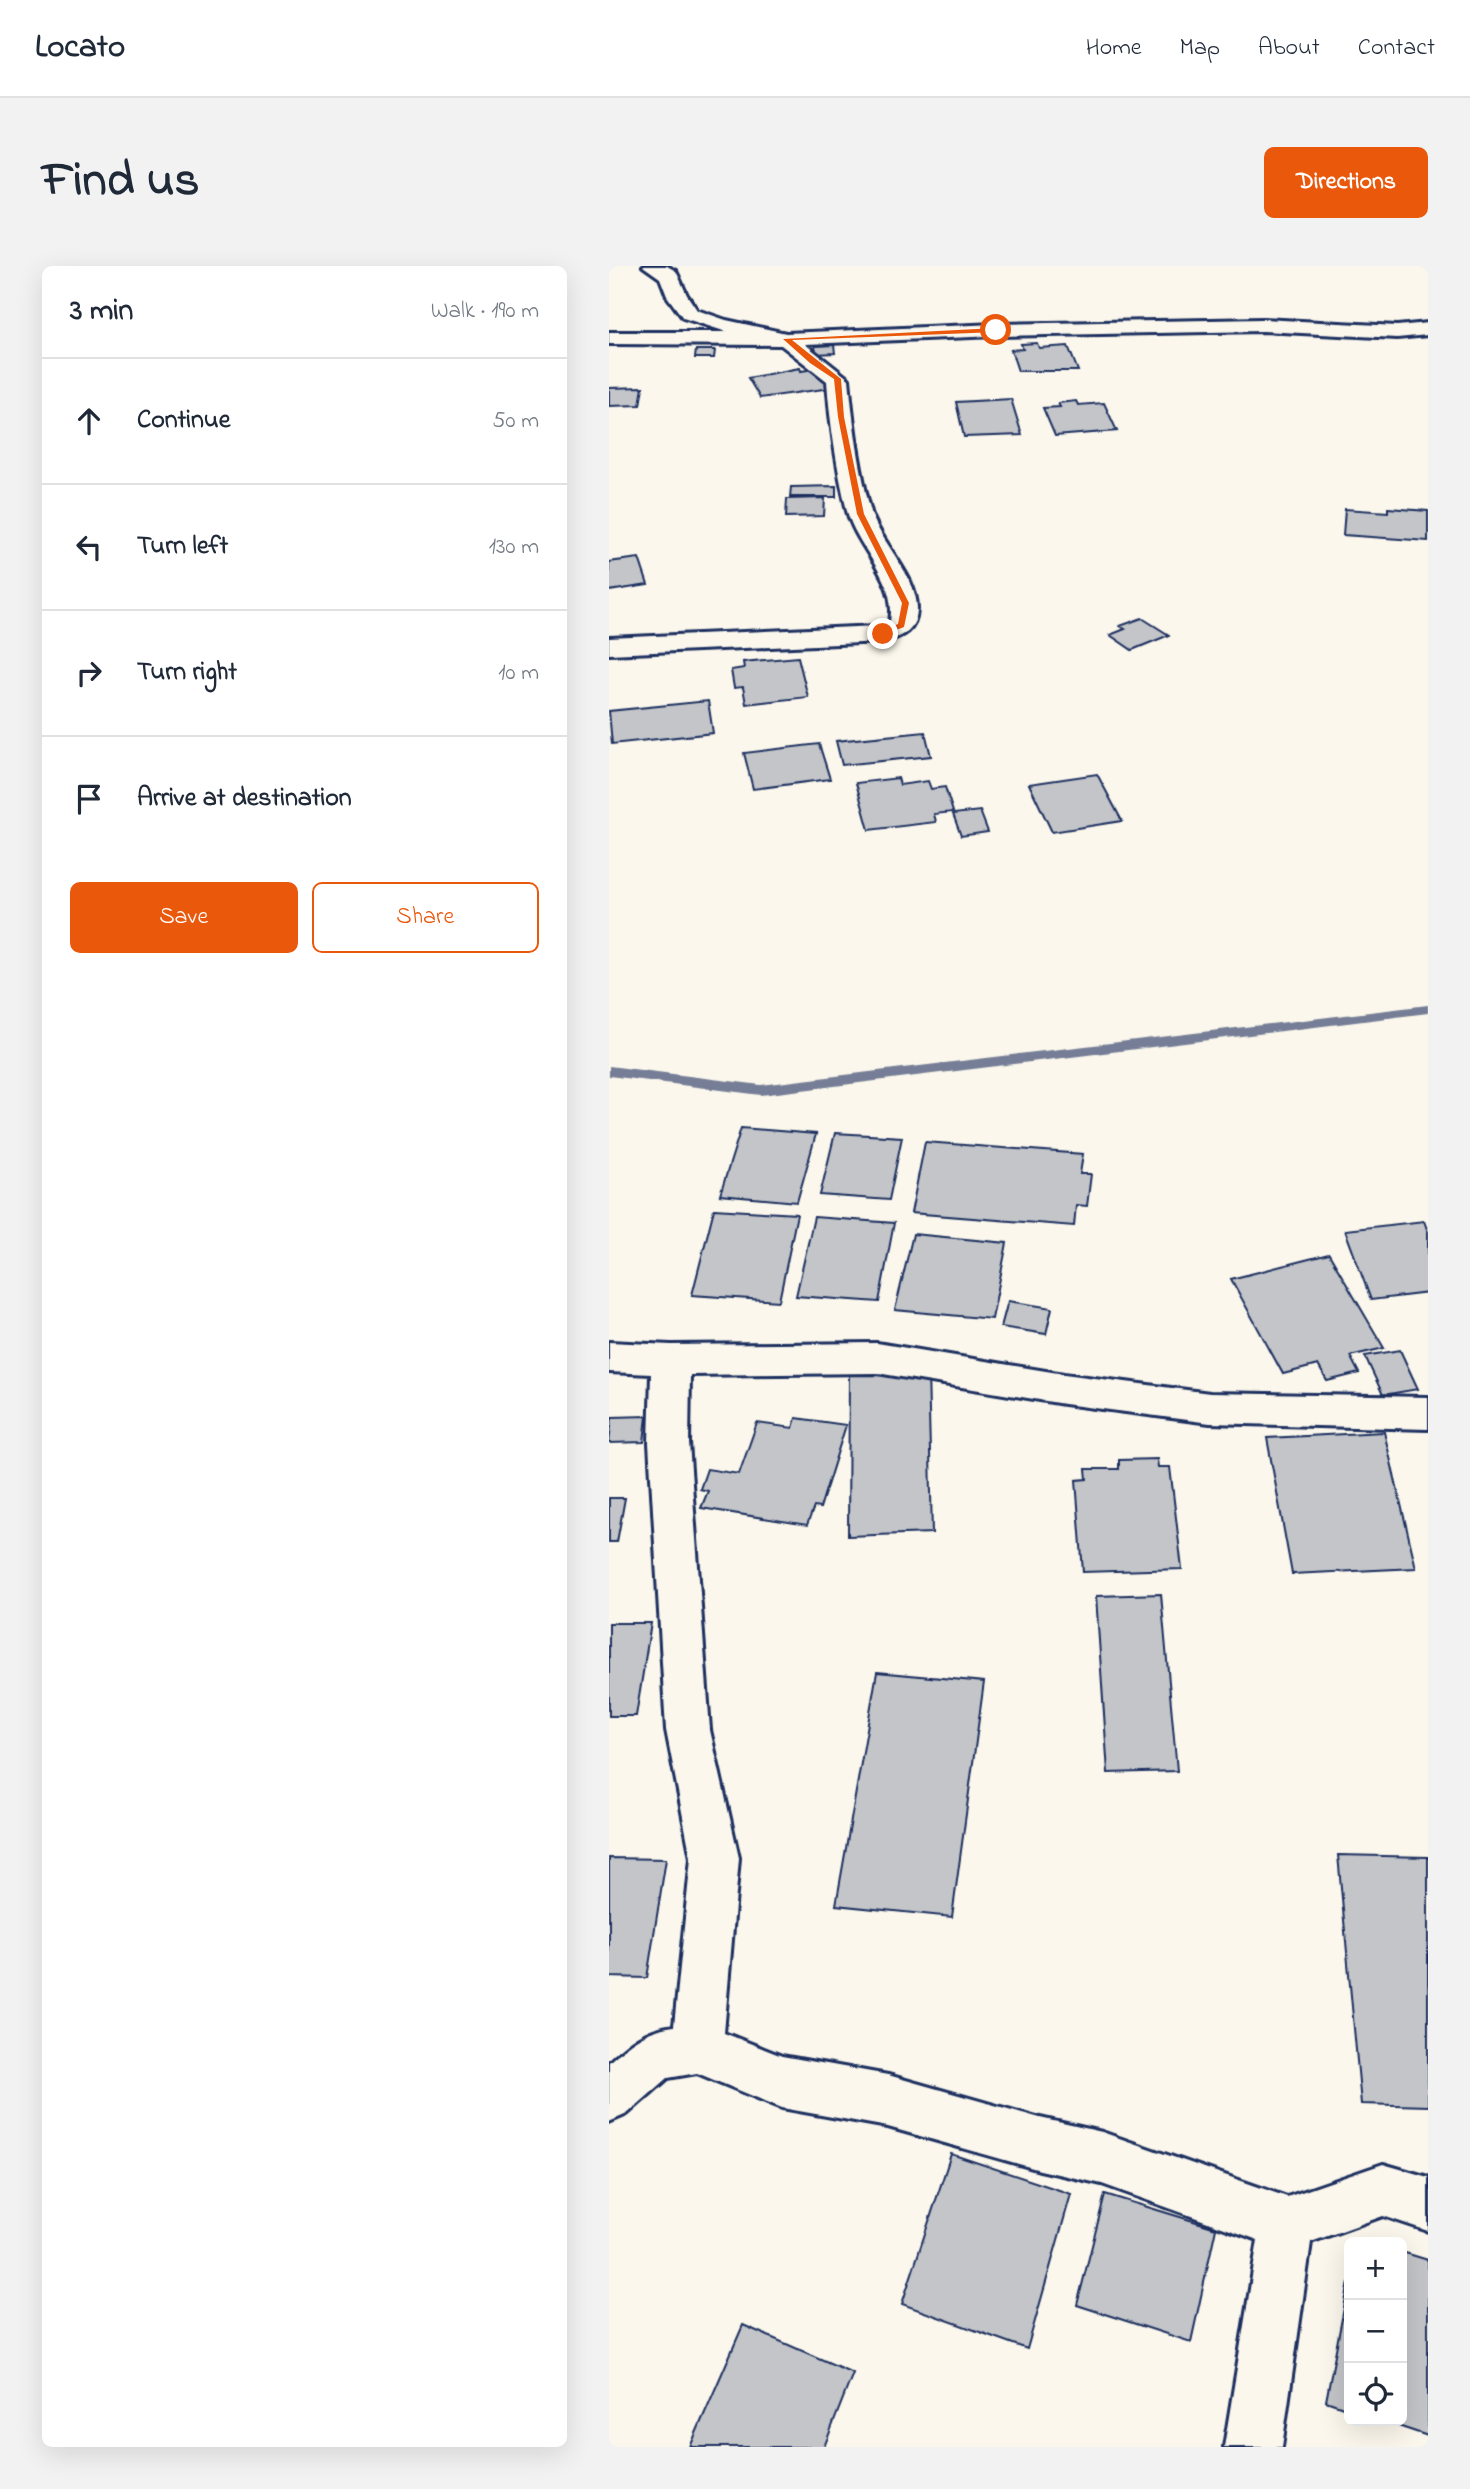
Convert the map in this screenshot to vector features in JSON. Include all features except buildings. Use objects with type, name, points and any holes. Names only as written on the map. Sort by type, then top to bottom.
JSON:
[{"type":"street","points":[[609,646],[883,634],[902,625],[905,603],[860,514],[841,417],[838,379],[812,362],[786,339],[721,325],[690,314],[677,296],[669,275],[653,266]]},
{"type":"street","points":[[609,338],[786,339],[996,330],[1263,325],[1397,332],[1428,329]]},
{"type":"street","points":[[609,1357],[671,1360],[877,1358],[1064,1389],[1210,1408],[1428,1413]]},
{"type":"street","points":[[671,1360],[669,1443],[688,1730],[715,1858],[697,2048]]},
{"type":"street","points":[[609,2096],[656,2053],[697,2048],[782,2082],[888,2101],[1040,2144],[1102,2158],[1287,2224],[1383,2190],[1428,2204]]},
{"type":"street","points":[[1253,2447],[1287,2224]]},
{"type":"waterway","points":[[609,1071],[761,1090],[1428,1009]]},
{"type":"route","points":[[883,634],[902,625],[905,603],[860,514],[841,417],[838,379],[812,362],[786,339],[996,330]]}]
